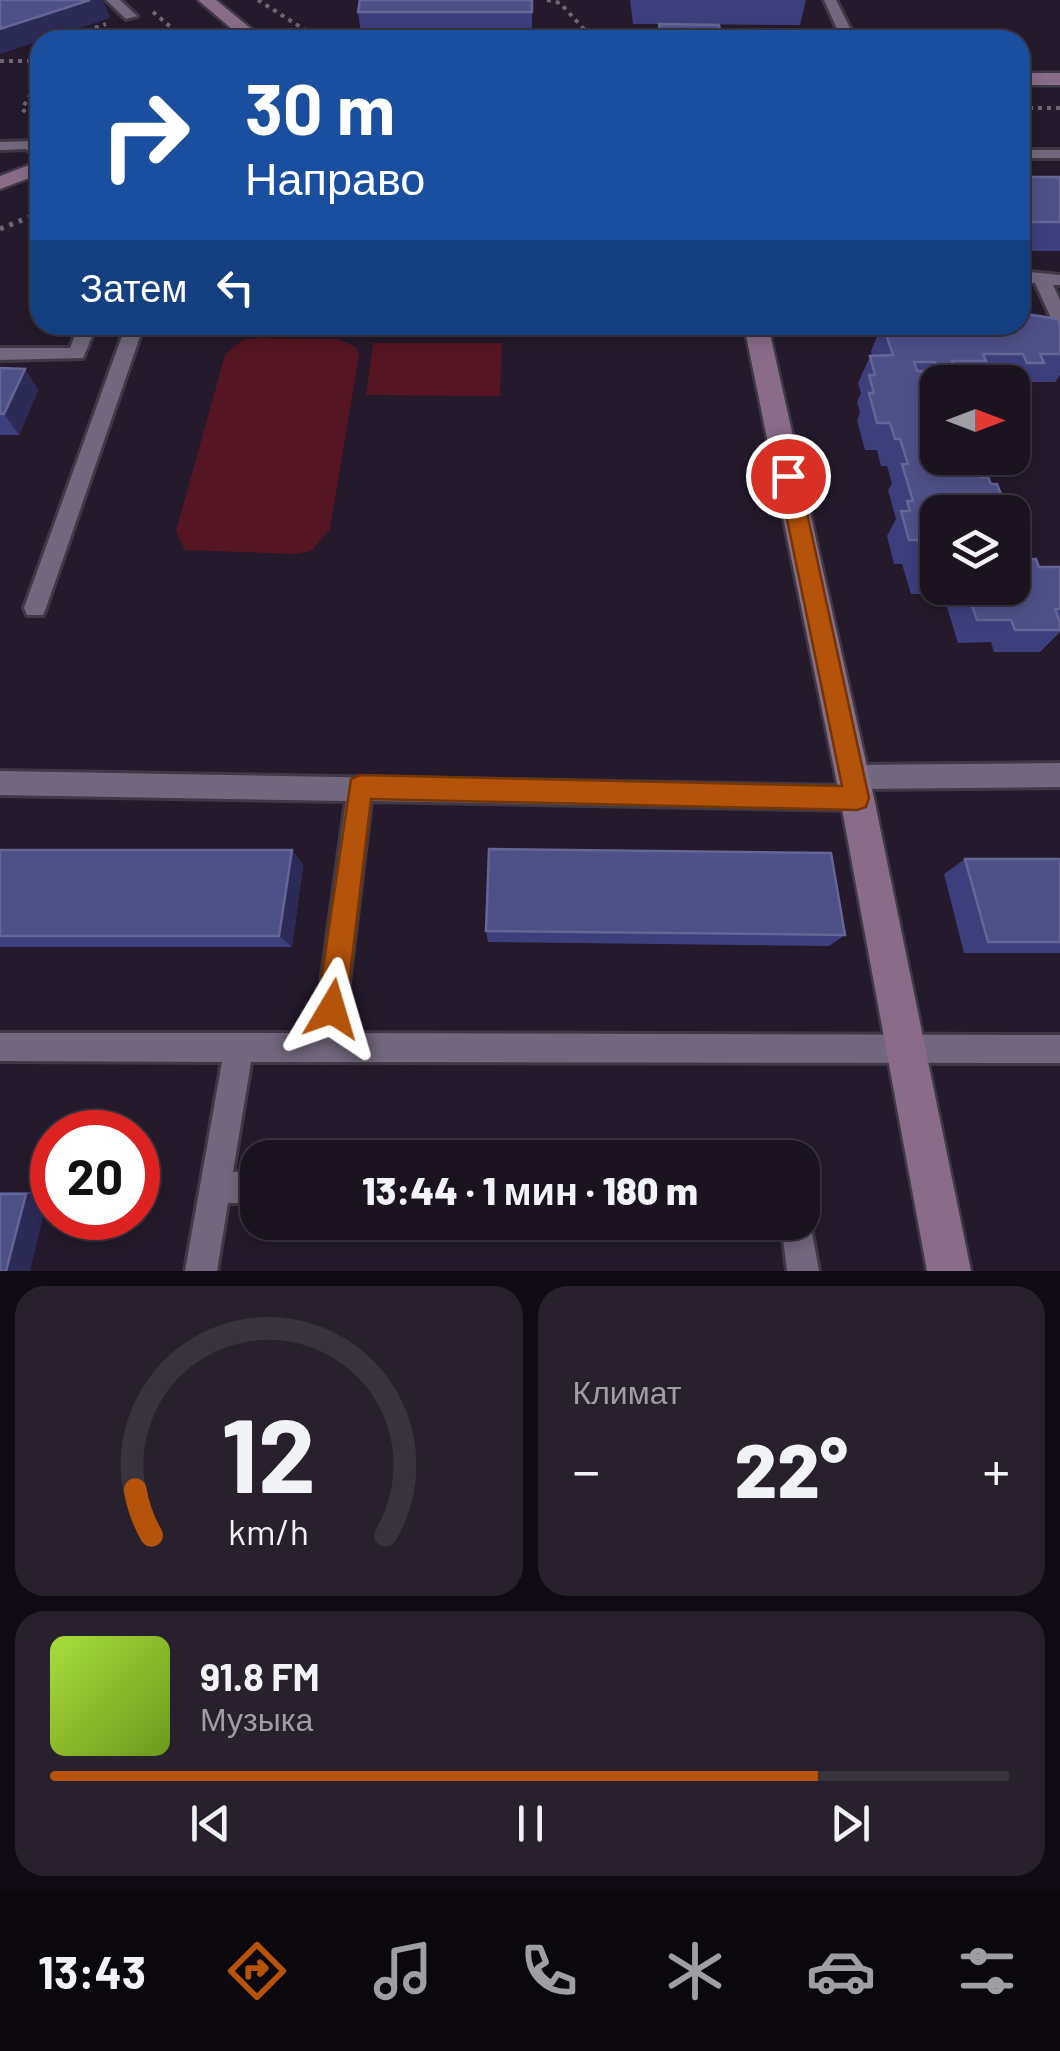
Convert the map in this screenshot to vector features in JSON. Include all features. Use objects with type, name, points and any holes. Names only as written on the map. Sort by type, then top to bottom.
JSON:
[{"type":"street","points":[[206,0],[244,30]]},
{"type":"street","points":[[1030,79],[1060,79]]},
{"type":"street","points":[[0,183],[30,172]]},
{"type":"street","points":[[758,335],[855,787],[949,1271]]},
{"type":"lane","points":[[112,0],[131,16]]},
{"type":"lane","points":[[830,0],[844,30]]},
{"type":"lane","points":[[0,146],[30,144]]},
{"type":"lane","points":[[1030,154],[1060,154]]},
{"type":"lane","points":[[1030,277],[1060,280]]},
{"type":"lane","points":[[1041,278],[1060,318]]},
{"type":"lane","points":[[0,354],[77,354],[84,335]]},
{"type":"lane","points":[[35,608],[131,335]]},
{"type":"lane","points":[[0,783],[855,787],[1060,775]]},
{"type":"lane","points":[[327,1046],[360,787]]},
{"type":"lane","points":[[201,1271],[239,1046]]},
{"type":"lane","points":[[0,1047],[1060,1049]]},
{"type":"lane","points":[[215,1188],[240,1188]]},
{"type":"lane","points":[[800,1240],[803,1271]]},
{"type":"path","points":[[258,0],[300,30]]},
{"type":"path","points":[[547,0],[560,3],[585,30]]},
{"type":"path","points":[[150,9],[174,30]]},
{"type":"path","points":[[0,61],[30,61]]},
{"type":"path","points":[[30,95],[22,109],[30,116]]},
{"type":"path","points":[[1030,108],[1060,108]]},
{"type":"path","points":[[0,229],[30,217]]},
{"type":"shaded area","points":[[337,339],[356,347],[359,356],[330,529],[311,551],[296,554],[185,550],[176,531],[225,355],[242,340]]},
{"type":"shaded area","points":[[373,343],[502,343],[500,396],[366,395]]},
{"type":"building","points":[[0,0],[90,0],[0,29]]},
{"type":"building","points":[[360,0],[532,0],[532,12],[358,12]]},
{"type":"building","points":[[659,24],[719,25],[720,30],[660,30]]},
{"type":"building","points":[[1030,177],[1060,177],[1060,222],[1030,222]]},
{"type":"building","points":[[1030,315],[1057,319],[1060,325],[1060,354],[1040,354],[1044,363],[1027,363],[1023,354],[983,354],[986,361],[952,361],[953,365],[914,362],[920,371],[920,475],[988,477],[991,484],[997,484],[1001,495],[920,495],[920,547],[918,540],[909,540],[901,511],[910,511],[907,501],[913,501],[902,464],[908,464],[900,439],[895,439],[890,423],[877,423],[869,393],[874,393],[869,375],[875,375],[870,356],[893,355],[886,335],[1030,335]]},
{"type":"building","points":[[0,368],[25,369],[4,414],[0,414]]},
{"type":"building","points":[[1030,559],[1036,559],[1039,567],[1060,567],[1060,609],[1055,609],[1060,630],[1015,630],[1011,620],[977,620],[972,605],[1030,605]]},
{"type":"building","points":[[489,849],[831,853],[845,935],[486,931]]},
{"type":"building","points":[[0,850],[292,850],[279,936],[0,936]]},
{"type":"building","points":[[965,859],[1060,859],[1060,942],[988,942]]},
{"type":"building","points":[[0,1194],[26,1194],[6,1271],[0,1271]]},
{"type":"route","points":[[332,1009],[360,787],[857,798],[788,476]]}]
